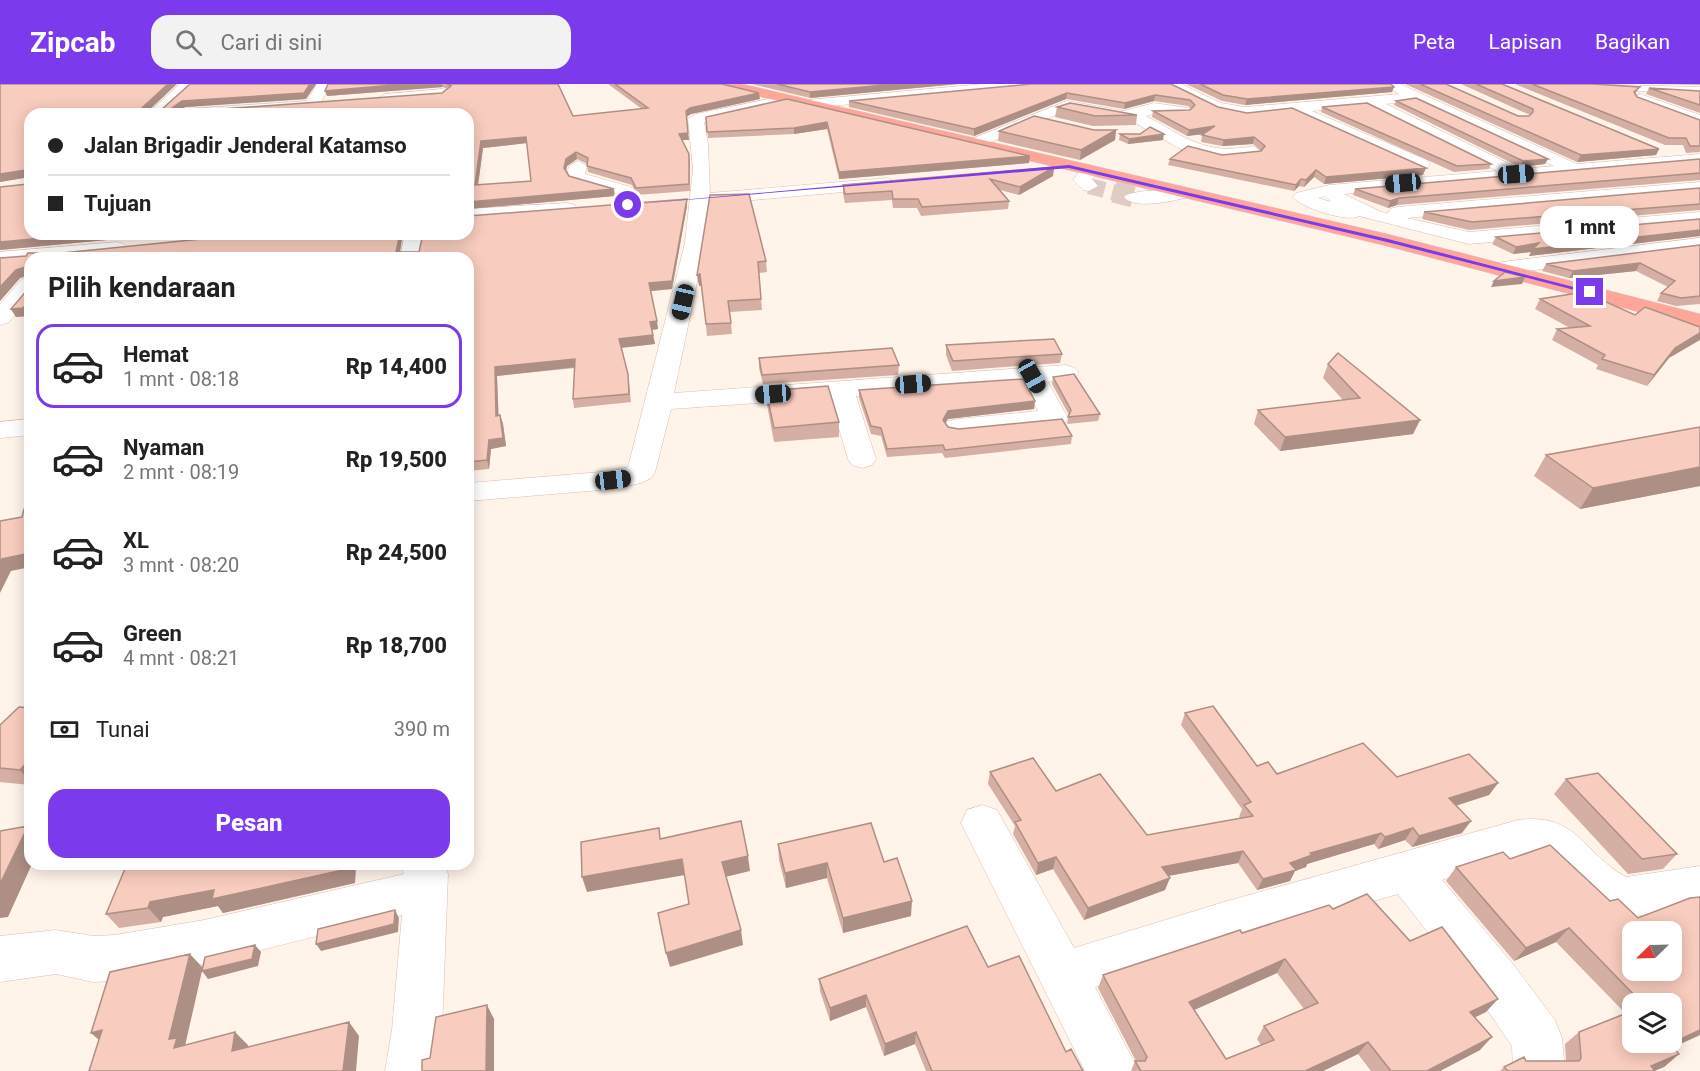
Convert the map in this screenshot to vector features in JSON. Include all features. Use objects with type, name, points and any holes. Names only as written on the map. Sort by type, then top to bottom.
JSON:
[{"type":"highway","points":[[724,84],[1069,167],[1089,179],[1356,222],[1502,268],[1700,321]]},
{"type":"street","points":[[162,108],[188,84]]},
{"type":"street","points":[[307,105],[314,103],[324,84]]},
{"type":"street","points":[[808,104],[1030,84]]},
{"type":"street","points":[[1170,84],[1216,107]]},
{"type":"street","points":[[1388,84],[1574,169]]},
{"type":"street","points":[[1606,85],[1700,120]]},
{"type":"street","points":[[1590,94],[1606,85],[1697,93]]},
{"type":"street","points":[[374,100],[443,94]]},
{"type":"street","points":[[1231,94],[1160,96],[1245,112],[1415,97]]},
{"type":"street","points":[[474,491],[631,477],[641,472],[660,402],[692,200],[700,132],[697,118],[788,99]]},
{"type":"street","points":[[1019,99],[1059,107],[1077,105],[1133,115],[1196,151],[1210,156],[1225,158],[1253,151]]},
{"type":"street","points":[[1368,101],[1516,174]]},
{"type":"street","points":[[1659,105],[1700,103]]},
{"type":"street","points":[[266,108],[327,104]]},
{"type":"street","points":[[1321,105],[1450,179]]},
{"type":"street","points":[[975,143],[1034,120],[1059,107]]},
{"type":"street","points":[[1133,115],[1156,107],[1183,111]]},
{"type":"street","points":[[1294,108],[1423,165]]},
{"type":"street","points":[[1449,113],[1481,111]]},
{"type":"street","points":[[1034,120],[1058,125]]},
{"type":"street","points":[[1132,133],[1185,128]]},
{"type":"street","points":[[1700,149],[1692,157],[1634,164],[1329,190],[1302,197],[1356,222],[1479,239],[1700,218]]},
{"type":"street","points":[[1601,150],[1634,164]]},
{"type":"street","points":[[1658,150],[1692,157]]},
{"type":"street","points":[[578,166],[576,175],[578,178],[625,191],[628,205]]},
{"type":"street","points":[[1022,171],[1069,167]]},
{"type":"street","points":[[1538,172],[1696,245]]},
{"type":"street","points":[[692,200],[904,182]]},
{"type":"street","points":[[1356,222],[1589,196],[1700,187]]},
{"type":"street","points":[[1329,190],[1356,222]]},
{"type":"street","points":[[1133,197],[1153,198],[1182,193]]},
{"type":"street","points":[[605,206],[649,203]]},
{"type":"street","points":[[474,215],[582,208]]},
{"type":"street","points":[[1502,268],[1696,245]]},
{"type":"street","points":[[81,252],[134,246]]},
{"type":"street","points":[[0,258],[24,257]]},
{"type":"street","points":[[0,318],[24,291]]},
{"type":"street","points":[[660,402],[1066,373]]},
{"type":"street","points":[[958,427],[1055,418],[1032,376]]},
{"type":"street","points":[[841,390],[862,459]]},
{"type":"street","points":[[0,430],[24,428]]},
{"type":"street","points":[[982,823],[1113,1071]]},
{"type":"street","points":[[1062,975],[1224,923],[1407,872],[1518,838],[1539,835],[1556,843],[1607,890],[1624,897],[1700,886]]},
{"type":"street","points":[[1407,872],[1496,981],[1537,1038],[1539,1045],[1536,1060],[1539,1071]]},
{"type":"street","points":[[0,959],[56,952],[93,959],[115,958],[204,942],[425,877],[417,1030],[411,1071]]},
{"type":"building","points":[[0,84],[168,84],[142,108],[24,108],[24,170],[0,174]]},
{"type":"building","points":[[190,84],[310,84],[304,93],[182,101],[172,108],[163,108]]},
{"type":"building","points":[[328,84],[405,84],[325,91]]},
{"type":"building","points":[[447,84],[558,84],[573,116],[648,108],[615,84],[722,84],[759,93],[690,108],[686,111],[688,133],[679,134],[689,154],[689,184],[636,188],[631,178],[587,166],[588,158],[576,152],[566,159],[564,168],[569,176],[614,189],[474,201],[474,108],[236,108],[442,93],[451,86]],"holes":[[[526,137],[531,181],[475,185],[481,141]]]},
{"type":"building","points":[[777,84],[895,84],[810,92]]},
{"type":"building","points":[[1031,84],[1171,84],[1218,107],[1247,113],[1292,108],[1426,168],[1326,177],[1316,170],[1306,180],[1301,179],[1296,185],[1170,159],[1188,146],[1222,155],[1261,151],[1265,146],[1254,137],[1224,140],[1202,135],[1215,126],[1189,130],[1153,111],[1190,110],[1195,105],[1190,100],[1155,95],[1125,103],[1067,93],[974,129],[849,101]]},
{"type":"building","points":[[1200,84],[1391,84],[1394,87],[1247,99],[1223,95]]},
{"type":"building","points":[[1420,84],[1446,84],[1518,116],[1529,116],[1533,109],[1476,84],[1502,84],[1659,149],[1581,155]]},
{"type":"building","points":[[1532,84],[1640,87],[1634,92],[1637,97],[1700,120],[1700,146],[1690,146],[1686,138],[1669,138]]},
{"type":"building","points":[[1649,88],[1700,91],[1700,105]]},
{"type":"building","points":[[1416,98],[1548,159],[1523,161],[1396,101]]},
{"type":"building","points":[[787,99],[1030,156],[839,172],[827,122],[794,128],[707,132],[706,117]]},
{"type":"building","points":[[1070,103],[1137,115],[1095,116],[1057,107]]},
{"type":"building","points":[[1367,103],[1491,164],[1457,166],[1322,107]]},
{"type":"building","points":[[1034,116],[1094,130],[1116,130],[1081,150],[999,131]]},
{"type":"building","points":[[1150,127],[1164,134],[1129,139],[1120,134],[1140,134]]},
{"type":"building","points":[[1700,159],[1700,173],[1399,198],[1390,201],[1355,189]]},
{"type":"building","points":[[1054,167],[1020,187],[990,179],[1009,201],[922,207],[918,199],[893,199],[892,191],[845,194],[843,185]]},
{"type":"building","points":[[24,184],[24,240],[0,242],[0,187]]},
{"type":"building","points":[[1700,188],[1700,204],[1472,222],[1424,212]]},
{"type":"building","points":[[749,194],[766,261],[758,262],[761,299],[728,301],[731,323],[706,324],[700,274],[697,275],[710,195]]},
{"type":"building","points":[[687,199],[672,281],[649,283],[657,321],[650,322],[653,335],[619,339],[628,374],[629,394],[573,399],[575,359],[495,367],[496,416],[500,415],[503,438],[489,440],[487,460],[474,461],[474,252],[419,252],[422,240],[474,240],[474,216]]},
{"type":"building","points":[[1700,219],[1700,230],[1533,249],[1539,243],[1516,247],[1496,237]]},
{"type":"building","points":[[191,240],[399,240],[396,252],[72,252]]},
{"type":"building","points":[[1700,245],[1700,296],[1681,298],[1661,293],[1675,281],[1640,263],[1573,271],[1546,264]]},
{"type":"building","points":[[24,256],[24,267],[16,270],[0,287],[0,258]]},
{"type":"building","points":[[1505,272],[1525,277],[1494,281]]},
{"type":"building","points":[[1584,292],[1635,315],[1645,307],[1700,327],[1700,333],[1675,348],[1654,375],[1602,359],[1605,355],[1557,329],[1590,326],[1540,299]]},
{"type":"building","points":[[24,294],[24,307],[11,309]]},
{"type":"building","points":[[1054,339],[1062,354],[953,361],[946,345]]},
{"type":"building","points":[[892,348],[899,365],[762,375],[759,358]]},
{"type":"building","points":[[1338,353],[1420,420],[1285,437],[1258,410],[1360,398],[1328,364]]},
{"type":"building","points":[[1074,374],[1100,414],[1068,417],[1071,410],[1053,377]]},
{"type":"building","points":[[1023,379],[1035,401],[948,411],[943,420],[948,427],[959,429],[1062,419],[1072,436],[945,450],[943,445],[887,449],[881,428],[871,426],[859,390]]},
{"type":"building","points":[[828,386],[839,422],[774,428],[766,391]]},
{"type":"building","points":[[1700,427],[1700,467],[1593,488],[1546,455]]},
{"type":"building","points":[[24,509],[24,554],[2,559],[0,563],[0,521],[22,517]]},
{"type":"building","points":[[1213,706],[1257,766],[1268,762],[1277,774],[1363,743],[1397,777],[1469,754],[1498,783],[1449,798],[1471,821],[1419,836],[1413,828],[1385,837],[1381,833],[1310,853],[1312,855],[1290,863],[1296,870],[1263,879],[1243,851],[1162,867],[1170,878],[1088,908],[1056,857],[1038,863],[1015,822],[1021,820],[990,772],[1033,758],[1056,791],[1100,774],[1147,835],[1253,816],[1244,805],[1251,802],[1185,713]]},
{"type":"building","points":[[19,707],[24,707],[24,766],[20,770],[0,768],[0,725]]},
{"type":"building","points":[[1598,773],[1677,854],[1642,859],[1566,779]]},
{"type":"building","points":[[741,821],[748,856],[722,862],[741,930],[666,953],[658,913],[689,904],[682,859],[582,877],[581,842],[659,828],[660,839]]},
{"type":"building","points":[[871,823],[884,862],[897,858],[912,901],[843,918],[827,863],[785,873],[778,844]]},
{"type":"building","points":[[24,827],[24,834],[0,884],[0,831]]},
{"type":"building","points":[[1550,845],[1610,901],[1618,899],[1638,918],[1690,898],[1700,897],[1700,1030],[1682,1038],[1682,993],[1632,993],[1569,928],[1526,948],[1456,867],[1503,852],[1510,859]]},
{"type":"building","points":[[124,870],[342,870],[212,899],[214,890],[150,902],[148,908],[106,914]]},
{"type":"building","points":[[1367,894],[1410,941],[1442,927],[1498,999],[1470,1012],[1492,1037],[1427,1071],[1391,1071],[1368,1042],[1305,1071],[1141,1071],[1135,1061],[1145,1061],[1147,1057],[1103,975],[1240,930],[1242,933],[1329,905],[1333,909]],"holes":[[[1285,959],[1318,1003],[1264,1026],[1274,1040],[1226,1059],[1189,1002]]]},
{"type":"building","points":[[395,910],[394,924],[316,944],[318,929]]},
{"type":"building","points":[[967,926],[988,967],[1019,956],[1066,1052],[1071,1049],[1083,1071],[932,1071],[916,1032],[885,1044],[866,995],[830,1008],[819,979]]},
{"type":"building","points":[[255,945],[252,959],[202,971],[205,957]]},
{"type":"building","points":[[190,954],[169,1039],[177,1038],[174,1048],[235,1032],[232,1051],[349,1022],[343,1071],[89,1071],[102,1030],[91,1033],[110,972]]},
{"type":"building","points":[[487,1005],[486,1071],[422,1071],[422,1060],[430,1058],[436,1017]]},
{"type":"building","points":[[1622,1015],[1622,1053],[1679,1054],[1651,1066],[1655,1071],[1508,1071],[1504,1067],[1524,1057],[1526,1061],[1579,1061],[1581,1058],[1579,1032]]},
{"type":"tunnel","points":[[1089,186],[1120,194]]},
{"type":"tunnel","points":[[1114,192],[1133,197]]},
{"type":"route","points":[[628,205],[1069,167],[1388,240],[1590,292]]}]
